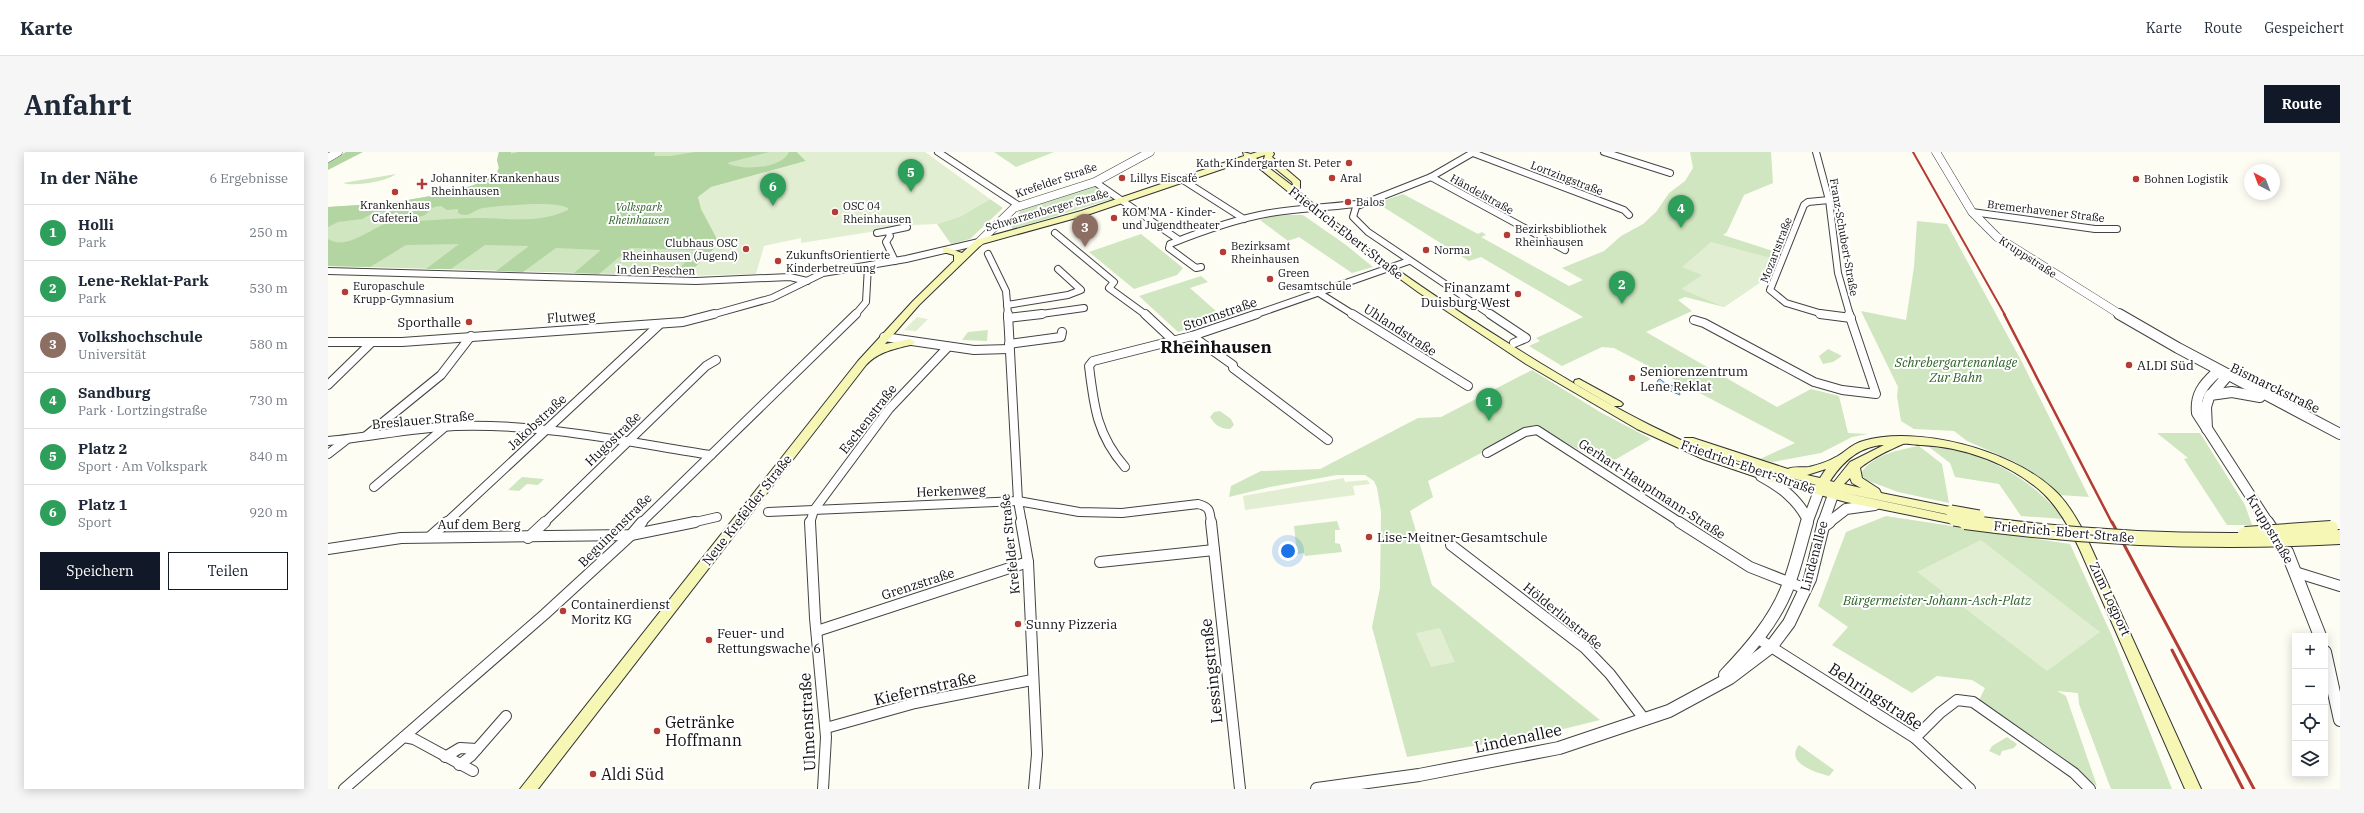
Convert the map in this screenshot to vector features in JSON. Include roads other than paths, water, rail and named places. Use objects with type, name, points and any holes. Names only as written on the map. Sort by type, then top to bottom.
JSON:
[{"type":"main road","name":"Friedrich-Ebert-Straße","points":[[1242,152],[1262,154],[1297,186],[1321,211]]},
{"type":"main road","name":"Friedrich-Ebert-Straße","points":[[1262,154],[1321,211],[1392,266],[1509,349],[1613,412],[1674,442],[1756,473],[1821,487]]},
{"type":"main road","name":"Schwarzenberger Straße","points":[[979,242],[1121,201],[1262,154]]},
{"type":"main road","name":"Neue Krefelder Straße","points":[[528,789],[868,356],[916,303],[979,242]]},
{"type":"main road","points":[[946,250],[958,253],[959,261]]},
{"type":"main road","name":"Friedrich-Ebert-Straße","points":[[1392,266],[1514,343],[1616,404],[1657,426],[1705,446],[1779,470],[1821,487],[1875,505],[1953,516],[2056,534],[2124,539],[2260,541],[2337,530]]},
{"type":"main road","points":[[868,356],[891,345],[910,342]]},
{"type":"main road","name":"Zum Logport","points":[[1821,487],[1840,460],[1855,448],[1876,441],[1906,441],[1950,444],[2003,461],[2041,485],[2068,514],[2117,613],[2193,789]]},
{"type":"main road","name":"Zum Logport","points":[[1834,491],[1854,465],[1882,449],[1906,441]]},
{"type":"main road","points":[[1779,470],[1808,471],[1840,460]]},
{"type":"main road","points":[[1854,465],[1856,480],[1889,500]]},
{"type":"main road","name":"Friedrich-Ebert-Straße","points":[[1834,491],[1889,500],[1953,516]]},
{"type":"street","points":[[328,158],[338,152]]},
{"type":"street","points":[[938,152],[1018,206]]},
{"type":"street","name":"Krefelder Straße","points":[[979,242],[1003,217],[1018,206],[1095,182],[1150,152]]},
{"type":"street","points":[[1201,267],[1196,268],[1169,248],[1170,244],[1244,219],[1274,212],[1321,211],[1356,207],[1431,177],[1474,152]]},
{"type":"street","name":"Lortzingstraße","points":[[1474,152],[1624,210],[1629,215]]},
{"type":"street","points":[[1604,152],[1670,173]]},
{"type":"street","name":"Franz-Schubert-Straße","points":[[1694,320],[1704,322],[1814,382],[1842,390],[1876,394],[1838,273],[1829,200],[1816,152]]},
{"type":"street","name":"Kruppstraße","points":[[1936,152],[1972,212],[1997,237],[2149,331],[2227,376]]},
{"type":"street","name":"Händelstraße","points":[[1431,177],[1565,250]]},
{"type":"street","points":[[1184,180],[1244,219]]},
{"type":"street","name":"Schwarzenberger Straße","points":[[1095,182],[1121,201]]},
{"type":"street","name":"Mozartstraße","points":[[1829,200],[1808,202],[1804,205],[1770,290],[1775,297],[1814,313],[1851,318]]},
{"type":"street","points":[[1121,201],[1179,240]]},
{"type":"street","points":[[1321,211],[1365,203]]},
{"type":"street","name":"Friedrich-Ebert-Straße","points":[[1356,207],[1353,214],[1355,222],[1409,261],[1526,338],[1514,343]]},
{"type":"street","name":"Bremerhavener Straße","points":[[1972,212],[2095,229],[2117,229]]},
{"type":"street","points":[[877,233],[907,227]]},
{"type":"street","points":[[888,231],[890,236],[886,242],[895,261]]},
{"type":"street","points":[[1055,233],[1114,282],[1109,288],[1138,307],[1174,342]]},
{"type":"street","points":[[807,281],[823,274],[895,261],[979,242]]},
{"type":"street","name":"Krefelder Straße","points":[[988,254],[1006,291],[1018,501],[1028,562],[1032,680],[1037,754],[1034,789]]},
{"type":"street","name":"Stormstraße","points":[[1125,467],[1106,445],[1096,422],[1090,366],[1092,361],[1174,342],[1320,293],[1409,261]]},
{"type":"street","name":"Beguinenstraße","points":[[344,789],[545,614],[631,535],[637,526],[863,307],[866,302],[868,266]]},
{"type":"street","points":[[1007,305],[1068,295],[1081,290],[1058,269]]},
{"type":"street","name":"In den Peschen","points":[[328,271],[696,281],[790,277],[807,281]]},
{"type":"street","name":"Flutweg","points":[[328,342],[371,343],[659,325],[709,316],[758,303],[780,295],[807,281]]},
{"type":"street","name":"Uhlandstraße","points":[[1320,293],[1468,386]]},
{"type":"street","points":[[1008,318],[1084,308]]},
{"type":"street","name":"Jakobstraße","points":[[430,537],[659,325]]},
{"type":"street","name":"Kruppstraße","points":[[2149,331],[2156,338],[2216,373],[2202,386],[2196,400],[2198,413],[2285,549],[2319,633]]},
{"type":"street","points":[[884,337],[948,348],[990,351],[1009,346],[1061,337],[1062,332]]},
{"type":"street","points":[[364,437],[405,406],[441,375],[470,336]]},
{"type":"street","points":[[1192,336],[1233,365],[1233,368],[1295,413],[1297,417],[1328,440]]},
{"type":"street","points":[[328,385],[371,343]]},
{"type":"street","name":"Eschenstraße","points":[[814,510],[889,409],[948,348]]},
{"type":"street","name":"Hugostraße","points":[[528,538],[706,366],[716,360]]},
{"type":"street","name":"Bismarckstraße","points":[[2216,373],[2227,376],[2310,416],[2324,426]]},
{"type":"street","points":[[2207,429],[2206,406],[2210,395],[2227,376]]},
{"type":"street","name":"Bismarckstraße","points":[[2227,376],[2260,397],[2309,421],[2340,434]]},
{"type":"street","points":[[2210,395],[2232,392],[2260,397]]},
{"type":"street","name":"Breslauer Straße","points":[[328,441],[446,427],[473,426],[545,431],[711,455]]},
{"type":"street","points":[[374,487],[446,427]]},
{"type":"street","name":"Gerhart-Hauptmann-Straße","points":[[1486,453],[1525,432],[1537,430],[1750,567],[1806,589]]},
{"type":"street","points":[[328,454],[347,439]]},
{"type":"street","points":[[1756,473],[1788,491],[1799,503],[1807,518]]},
{"type":"street","name":"Lindenallee","points":[[1716,684],[1745,654],[1779,606],[1789,583],[1807,518],[1821,487]]},
{"type":"street","name":"Lindenallee","points":[[1317,789],[1419,775],[1536,753],[1646,720],[1677,708],[1716,684],[1730,678],[1771,646],[1789,623],[1806,589],[1826,511],[1834,491]]},
{"type":"street","name":"Herkenweg","points":[[768,512],[1018,501],[1080,512],[1122,513],[1198,504],[1206,506]]},
{"type":"street","points":[[1823,526],[1846,509],[1875,505]]},
{"type":"street","name":"Lessingstraße","points":[[1206,506],[1210,510],[1240,789]]},
{"type":"street","name":"Ulmenstraße","points":[[814,510],[810,520],[816,631],[826,728],[827,755],[823,789]]},
{"type":"street","points":[[631,535],[716,517]]},
{"type":"street","name":"Auf dem Berg","points":[[328,549],[401,538],[528,538],[631,535]]},
{"type":"street","name":"Hölderlinstraße","points":[[1451,545],[1585,648],[1610,674],[1646,720]]},
{"type":"street","points":[[1100,562],[1214,550]]},
{"type":"street","name":"Grenzstraße","points":[[816,631],[1028,562]]},
{"type":"street","points":[[2295,572],[2340,586]]},
{"type":"street","name":"Behringstraße","points":[[1757,638],[1915,738],[1970,789]]},
{"type":"street","points":[[2328,666],[2340,720]]},
{"type":"street","name":"Kiefernstraße","points":[[826,728],[915,703],[1032,680]]},
{"type":"street","points":[[1915,738],[1940,713],[1956,700],[1973,702],[2074,773],[2090,789]]},
{"type":"street","points":[[459,765],[477,749],[506,716]]},
{"type":"street","points":[[404,737],[414,739],[459,765],[473,771]]},
{"type":"street","points":[[445,757],[456,749],[466,746],[477,749]]},
{"type":"water","points":[[1660,379],[1666,384],[1678,387],[1680,395],[1656,385]]},
{"type":"railway","points":[[1913,152],[2005,315]]},
{"type":"railway","points":[[2004,314],[2112,523]]},
{"type":"railway","points":[[2112,522],[2254,789]]},
{"type":"railway","points":[[2172,650],[2243,789]]},
{"type":"place","name":"Kath. Kindergarten St. Peter","points":[[1349,163]]},
{"type":"place","name":"Lillys Eiscafé","points":[[1122,178]]},
{"type":"place","name":"Aral","points":[[1332,178]]},
{"type":"place","name":"Bohnen Logistik","points":[[2136,179]]},
{"type":"place","name":"Johanniter Krankenhaus Rheinhausen","points":[[422,184]]},
{"type":"place","name":"Krankenhaus Cafeteria","points":[[395,192]]},
{"type":"place","name":"Platz 2","points":[[911,192]]},
{"type":"place","name":"Balos","points":[[1348,202]]},
{"type":"place","name":"Platz 1","points":[[773,206]]},
{"type":"place","name":"OSC 04 Rheinhausen","points":[[835,212]]},
{"type":"place","name":"KOM'MA - Kinder- und Jugendtheater","points":[[1114,218]]},
{"type":"place","name":"Sandburg","points":[[1681,228]]},
{"type":"place","name":"Bezirksbibliothek Rheinhausen","points":[[1507,235]]},
{"type":"place","name":"Volkshochschule","points":[[1085,247]]},
{"type":"place","name":"Clubhaus OSC Rheinhausen (Jugend)","points":[[746,249]]},
{"type":"place","name":"Norma","points":[[1426,250]]},
{"type":"place","name":"Bezirksamt Rheinhausen","points":[[1223,252]]},
{"type":"place","name":"ZukunftsOrientierte Kinderbetreuung","points":[[778,261]]},
{"type":"place","name":"Green Gesamtschule","points":[[1270,279]]},
{"type":"place","name":"Europaschule Krupp-Gymnasium","points":[[345,292]]},
{"type":"place","name":"Finanzamt Duisburg West","points":[[1518,294]]},
{"type":"place","name":"Lene-Reklat-Park","points":[[1622,304]]},
{"type":"place","name":"Sporthalle","points":[[469,322]]},
{"type":"place","name":"ALDI Süd","points":[[2129,365]]},
{"type":"place","name":"Seniorenzentrum Lene Reklat","points":[[1632,378]]},
{"type":"place","name":"Holli","points":[[1489,421]]},
{"type":"place","name":"Lise-Meitner-Gesamtschule","points":[[1369,537]]},
{"type":"place","name":"Containerdienst Moritz KG","points":[[563,611]]},
{"type":"place","name":"Sunny Pizzeria","points":[[1018,624]]},
{"type":"place","name":"Feuer- und Rettungswache 6","points":[[709,640]]},
{"type":"place","name":"Getränke Hoffmann","points":[[657,731]]},
{"type":"place","name":"Aldi Süd","points":[[593,774]]},
{"type":"district","name":"Rheinhausen","points":[[1216,347]]},
{"type":"park label","name":"Volkspark Rheinhausen","points":[[639,213]]},
{"type":"park label","name":"Schrebergartenanlage Zur Bahn","points":[[1956,370]]},
{"type":"park label","name":"Bürgermeister-Johann-Asch-Platz","points":[[1937,600]]}]
